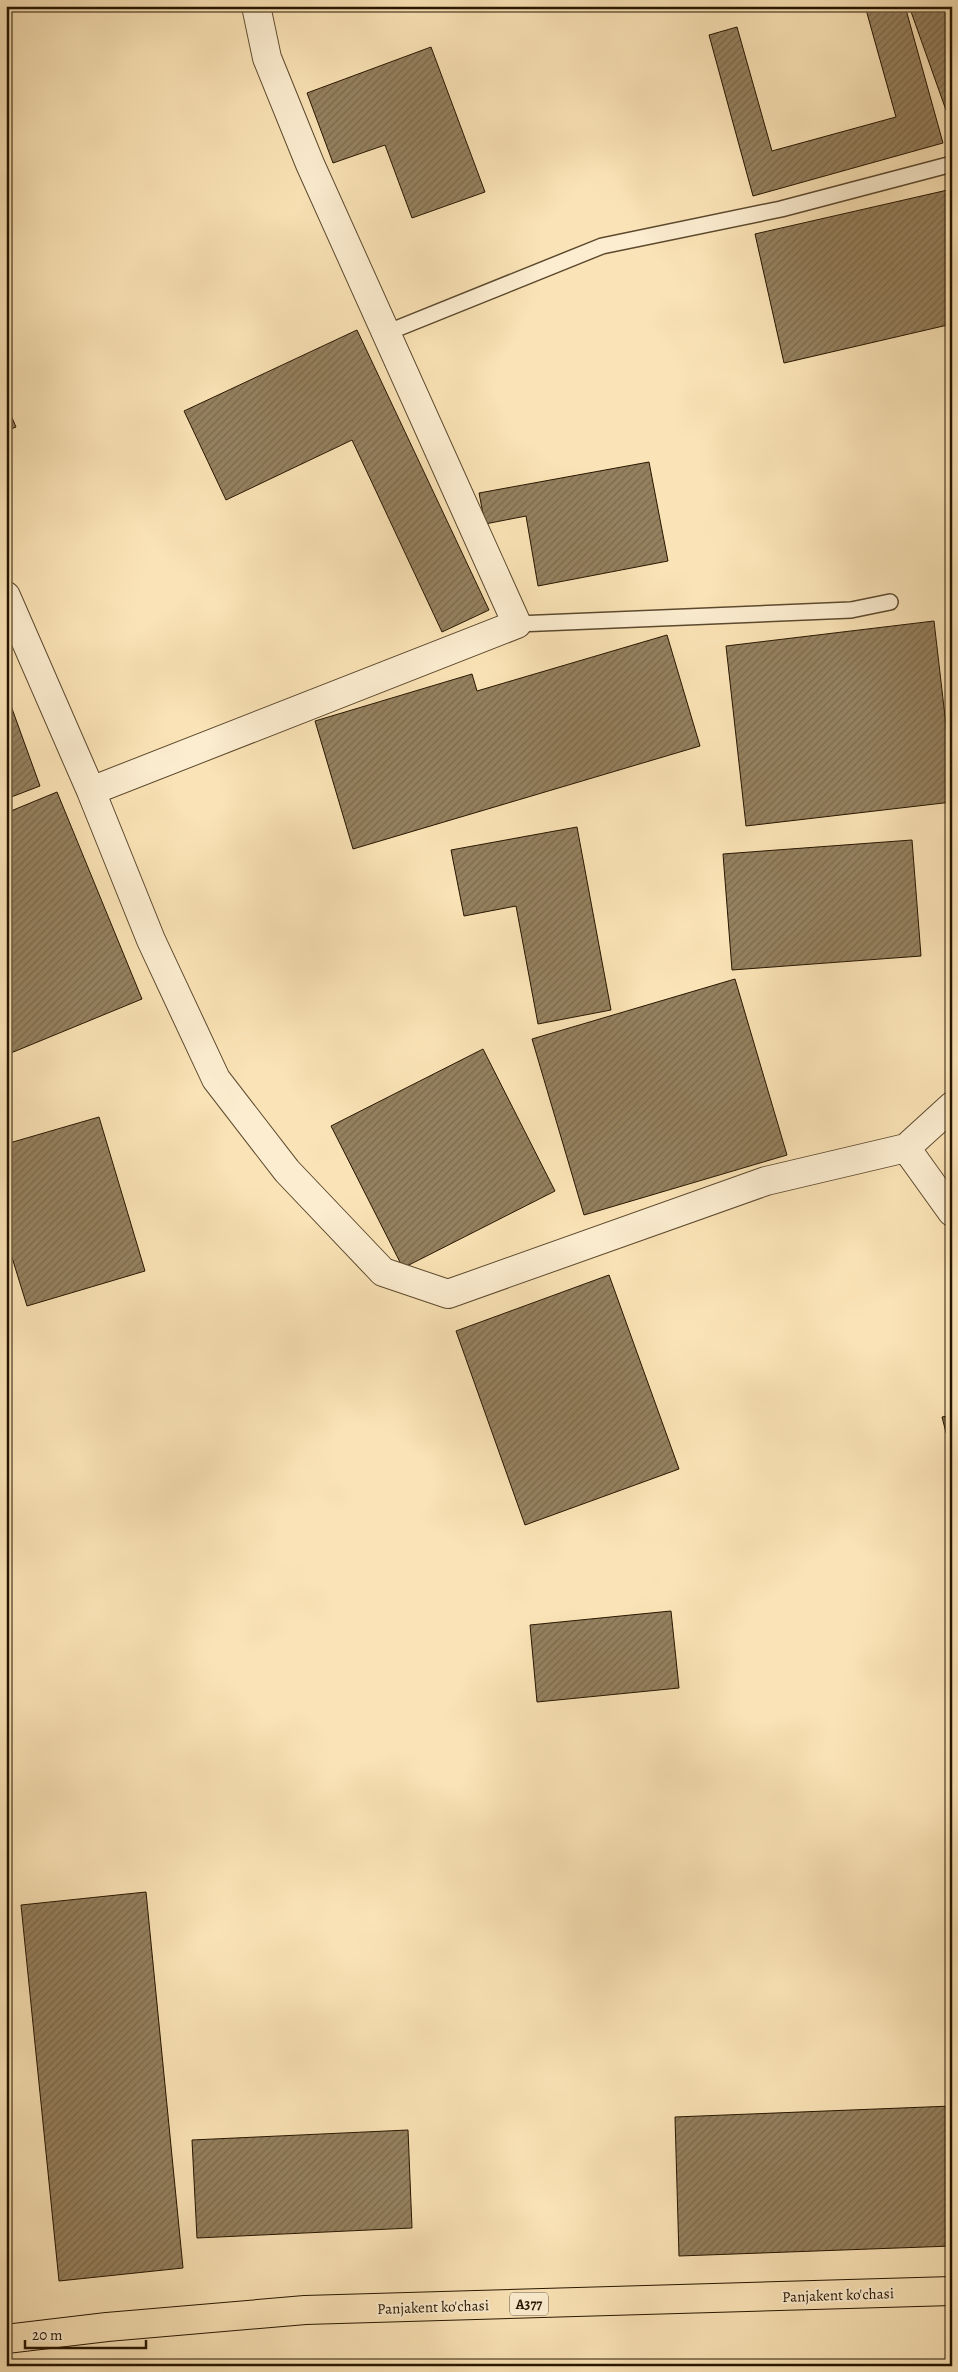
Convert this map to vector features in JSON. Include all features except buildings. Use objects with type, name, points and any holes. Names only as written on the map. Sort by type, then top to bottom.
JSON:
[{"type":"main road","name":"Panjakent ko'chasi","points":[[6,2339],[107,2327],[305,2310],[952,2291]]},
{"type":"street","points":[[91,791],[517,624],[310,164],[267,58],[256,6]]},
{"type":"street","points":[[6,596],[91,791],[151,940],[216,1079],[287,1171],[383,1272],[448,1294],[766,1181],[906,1148],[952,1106]]},
{"type":"street","points":[[906,1148],[952,1212]]},
{"type":"lane","points":[[386,333],[602,246],[781,210],[952,164]]},
{"type":"lane","points":[[517,624],[851,610],[890,602]]}]
